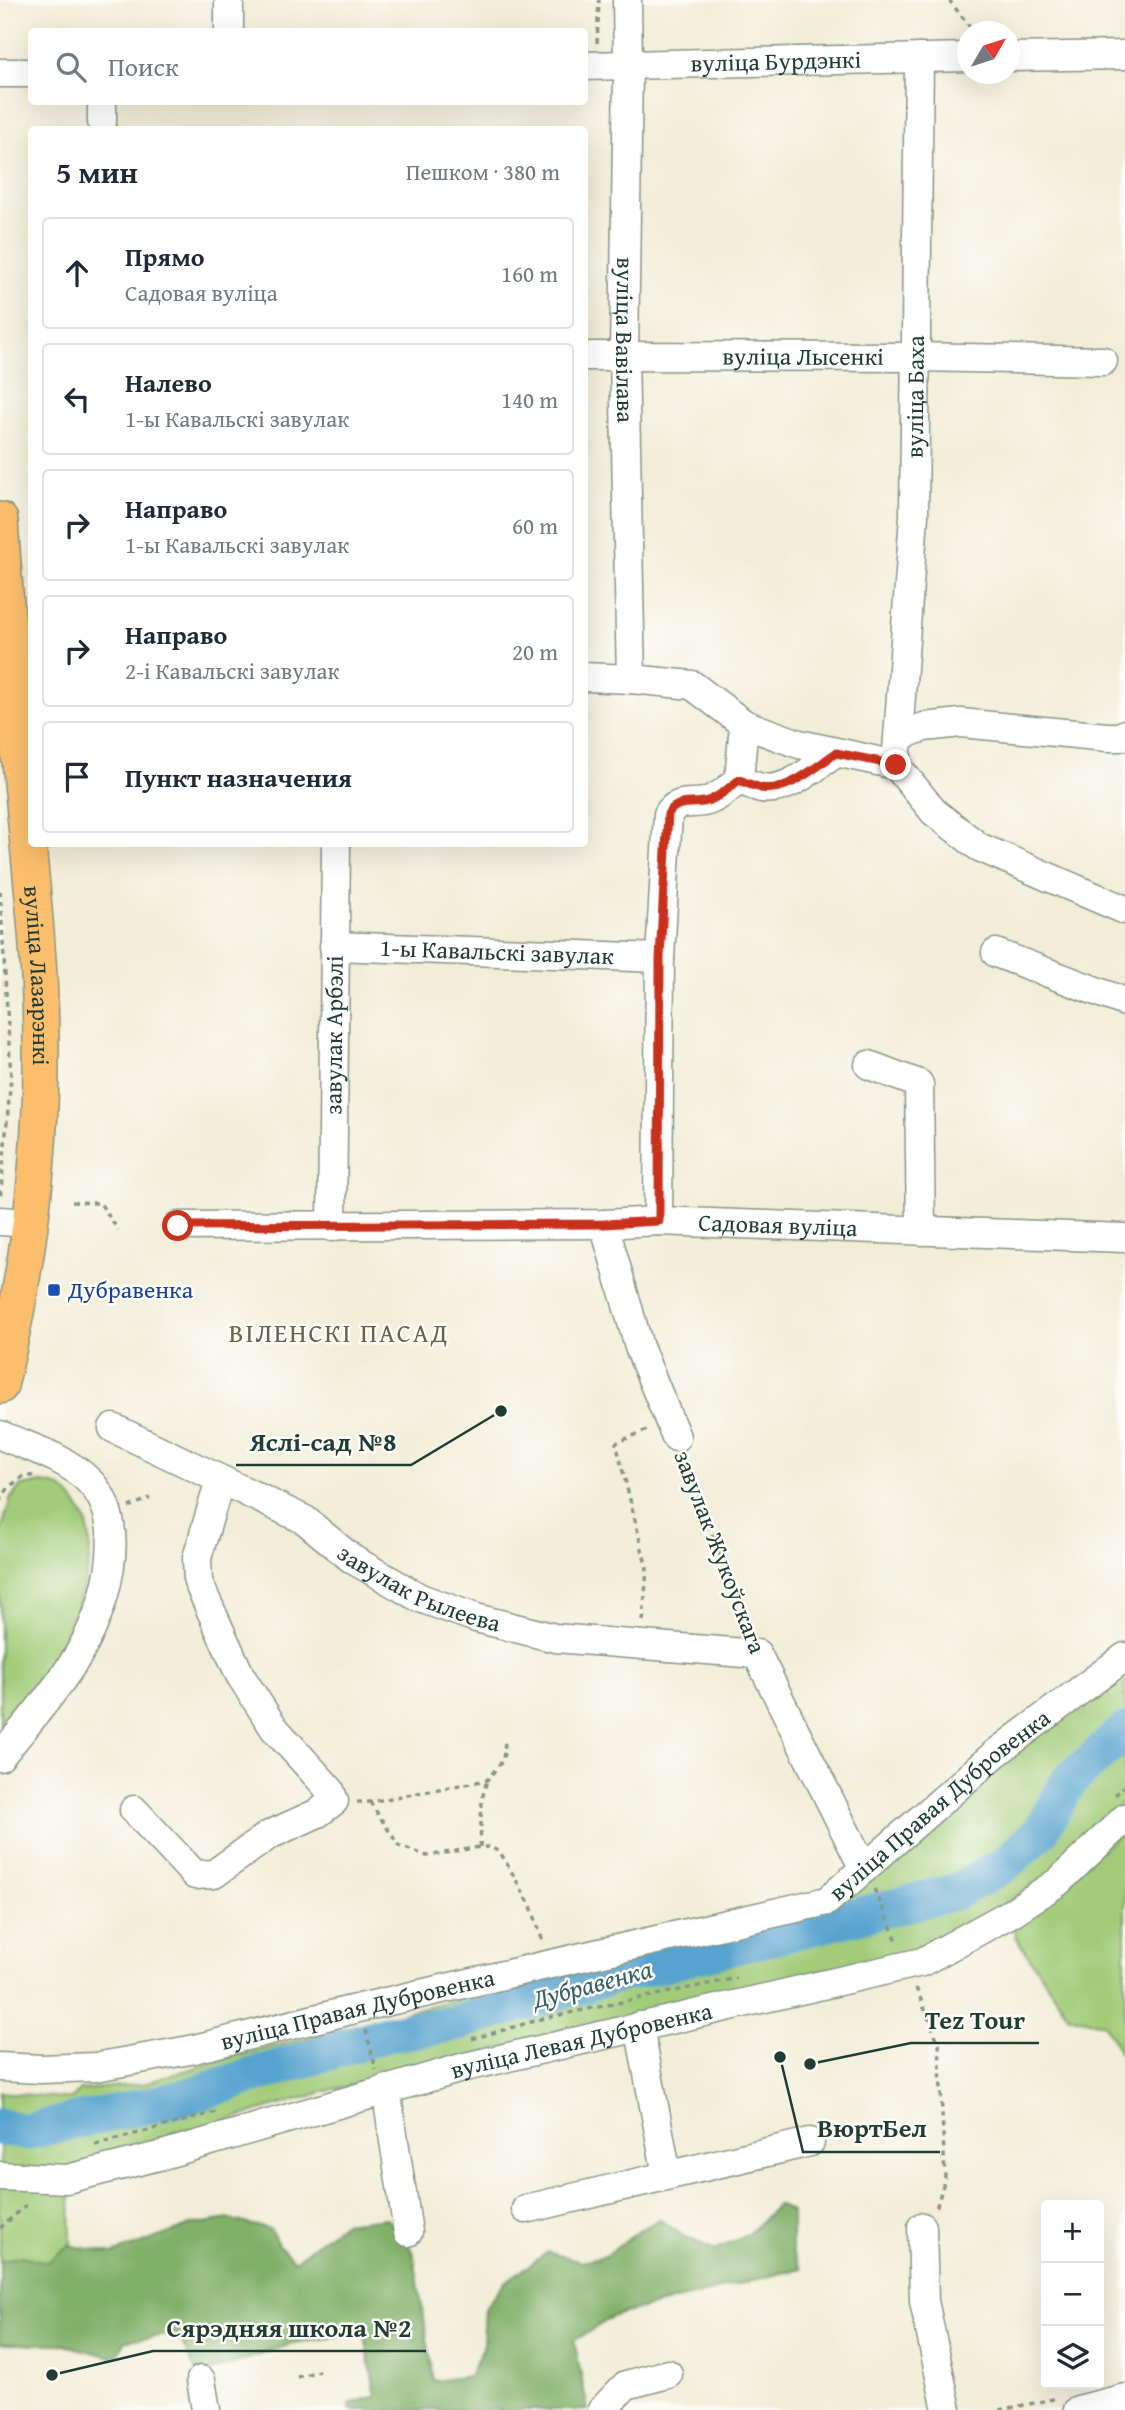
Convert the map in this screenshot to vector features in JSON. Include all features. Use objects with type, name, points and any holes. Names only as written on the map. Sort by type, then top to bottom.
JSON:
[{"type":"main road","name":"вуліца Лазарэнкі","points":[[0,520],[28,825]]},
{"type":"main road","name":"вуліца Лазарэнкі","points":[[0,1386],[20,1297],[16,1222],[41,1048],[39,955],[30,847]]},
{"type":"street","points":[[229,0],[229,28]]},
{"type":"street","name":"вуліца Вавілава","points":[[627,0],[624,356],[631,679]]},
{"type":"street","points":[[1020,57],[1125,55]]},
{"type":"street","name":"вуліца Бурдэнкі","points":[[590,66],[957,57]]},
{"type":"street","name":"вуліца Баха","points":[[896,765],[914,516],[918,357],[919,58]]},
{"type":"street","points":[[0,73],[28,74]]},
{"type":"street","name":"вуліца Лысенкі","points":[[588,356],[918,357],[1103,362]]},
{"type":"street","points":[[588,677],[692,685],[744,724],[799,744],[896,765],[934,812],[979,847],[1125,911]]},
{"type":"street","points":[[899,736],[924,727],[961,723],[1107,737],[1120,737],[1125,734]]},
{"type":"street","points":[[659,1221],[660,958],[668,814],[673,806],[709,801],[739,780],[744,724]]},
{"type":"street","points":[[739,780],[762,788],[780,787],[836,753]]},
{"type":"street","name":"завулак Арбэлі","points":[[332,1227],[336,847]]},
{"type":"street","name":"1-ы Кавальскі завулак","points":[[334,946],[660,958]]},
{"type":"street","points":[[996,953],[1125,1002]]},
{"type":"street","points":[[869,1065],[919,1084],[921,1231]]},
{"type":"street","name":"Садовая вуліца","points":[[178,1226],[332,1227],[659,1221],[1125,1238]]},
{"type":"street","name":"завулак Жукоўскага","points":[[604,1224],[639,1347],[673,1428]]},
{"type":"street","name":"завулак Рылеева","points":[[113,1429],[305,1520],[352,1559],[420,1598],[476,1618],[555,1638],[757,1654]]},
{"type":"street","points":[[0,1436],[66,1461],[91,1483],[108,1512],[112,1540],[111,1567],[106,1591],[77,1658],[0,1757]]},
{"type":"street","points":[[134,1810],[195,1875],[214,1874],[270,1835],[318,1813],[334,1801],[330,1790],[274,1728],[240,1675],[198,1582],[197,1558],[220,1480]]},
{"type":"street","name":"завулак Жукоўскага","points":[[757,1654],[868,1877]]},
{"type":"street","name":"вуліца Правая Дубровенка","points":[[0,2067],[94,2067],[190,2050],[359,2008],[827,1901],[868,1877],[996,1753],[1125,1657]]},
{"type":"street","name":"вуліца Левая Дубровенка","points":[[0,2176],[67,2179],[159,2156],[381,2078],[465,2067],[639,2026],[903,1956],[922,1962],[1011,1913],[1058,1882],[1116,1810]]},
{"type":"street","points":[[639,2026],[667,2175]]},
{"type":"street","points":[[381,2078],[408,2232]]},
{"type":"street","points":[[526,2208],[810,2142]]},
{"type":"street","points":[[925,2220],[924,2301],[947,2410]]},
{"type":"street","points":[[602,2410],[626,2385],[668,2374]]},
{"type":"street","points":[[201,2380],[206,2410]]},
{"type":"street","points":[[1078,2410],[1125,2398]]},
{"type":"path","points":[[590,66],[599,0]]},
{"type":"path","points":[[948,0],[965,21]]},
{"type":"path","points":[[0,891],[11,1077],[0,1201]]},
{"type":"path","points":[[72,1202],[100,1203],[118,1230]]},
{"type":"path","points":[[640,1644],[648,1569],[616,1443],[673,1428]]},
{"type":"path","name":"завулак Жукоўскага","points":[[673,1428],[757,1654]]},
{"type":"path","points":[[0,1502],[9,1487],[25,1475],[50,1479]]},
{"type":"path","points":[[129,1507],[150,1498]]},
{"type":"path","points":[[480,1847],[482,1799],[487,1780],[503,1760],[505,1742]]},
{"type":"path","points":[[334,1801],[370,1802],[487,1780]]},
{"type":"path","points":[[1116,1810],[1125,1786]]},
{"type":"path","points":[[370,1802],[399,1846],[427,1856],[480,1847],[489,1847],[500,1852],[531,1906],[543,1941]]},
{"type":"path","points":[[868,1877],[939,2044],[945,2178],[935,2212],[925,2220]]},
{"type":"path","points":[[467,2040],[545,2018],[743,1977]]},
{"type":"path","points":[[364,2022],[374,2061]]},
{"type":"path","points":[[363,2071],[381,2078]]},
{"type":"path","points":[[87,2147],[232,2108]]},
{"type":"path","points":[[0,2228],[38,2194]]},
{"type":"path","points":[[297,2377],[319,2371]]},
{"type":"green space","points":[[42,1483],[64,1490],[79,1508],[87,1524],[90,1543],[88,1564],[77,1608],[51,1664],[34,1688],[0,1726],[0,1534],[11,1498],[21,1486]]},
{"type":"green space","points":[[1125,1665],[1125,1800],[1088,1833],[1060,1868],[930,1952],[856,1963],[330,2090],[70,2167],[72,2337],[0,2331],[0,2092],[72,2099],[80,2090],[142,2084],[220,2060],[829,1906],[957,1797]]},
{"type":"green space","points":[[1125,1830],[1125,2062],[1104,2024],[1069,2016],[1015,1936],[1013,1925]]},
{"type":"green space","points":[[777,2205],[792,2212],[792,2253],[801,2268],[614,2316],[574,2341],[588,2410],[351,2410],[349,2404],[376,2396],[364,2332],[292,2344],[198,2376],[178,2334],[126,2340],[118,2354],[112,2357],[60,2344],[0,2344],[0,2261],[21,2256],[47,2262],[69,2245],[113,2254],[191,2225],[229,2219],[270,2229],[278,2244],[294,2261],[343,2223],[386,2218],[413,2251],[434,2381],[469,2376],[483,2348],[485,2307],[505,2282],[548,2252],[581,2261],[606,2256],[640,2230],[660,2219],[683,2236],[715,2250],[749,2234]]},
{"type":"waterway","name":"Дубравенка","points":[[0,2127],[25,2132],[182,2098],[386,2034],[452,2024],[613,1976],[955,1892],[1004,1865],[1041,1831],[1068,1782],[1125,1731]]},
{"type":"place","name":"Дубравенка","points":[[54,1290]]},
{"type":"place","name":"Яслі-сад №8","points":[[501,1411]]},
{"type":"place","name":"ВюртБел","points":[[780,2057]]},
{"type":"place","name":"Tez Tour","points":[[810,2064]]},
{"type":"place","name":"Сярэдняя школа №2","points":[[52,2375]]},
{"type":"district","name":"ВІЛЕНСКІ ПАСАД","points":[[339,1333]]},
{"type":"route","points":[[178,1226],[332,1227],[659,1221],[660,958],[668,814],[673,806],[709,801],[739,780],[762,788],[780,787],[836,753],[896,765]]}]
